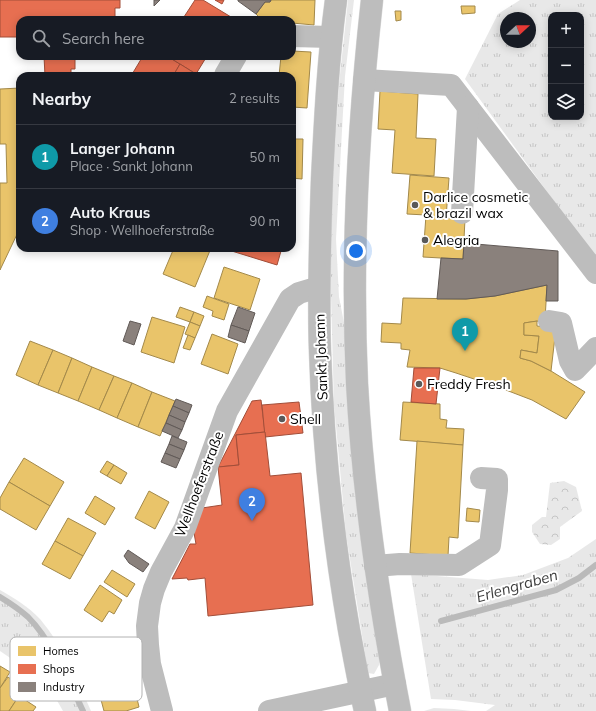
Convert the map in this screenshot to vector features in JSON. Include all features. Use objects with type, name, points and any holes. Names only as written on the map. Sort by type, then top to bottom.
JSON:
[{"type":"main road","name":"Sankt Johann","points":[[336,0],[331,37],[321,211],[319,287],[320,351],[326,459],[336,548],[363,701]]},
{"type":"main road","points":[[372,0],[358,160],[355,311],[357,383],[367,505],[375,566],[400,711]]},
{"type":"main road","points":[[296,36],[331,37]]},
{"type":"main road","points":[[227,72],[234,60]]},
{"type":"main road","points":[[364,80],[451,85],[596,273]]},
{"type":"main road","points":[[462,213],[468,107]]},
{"type":"main road","name":"Wellhoeferstraße","points":[[162,711],[150,664],[148,645],[147,626],[150,603],[154,590],[161,572],[185,528],[227,411],[290,299],[299,293],[319,287]]},
{"type":"main road","points":[[549,322],[561,323],[570,361],[575,370],[596,348]]},
{"type":"main road","points":[[375,566],[400,564],[459,565],[490,545],[497,479],[481,478]]},
{"type":"main road","points":[[269,711],[363,701],[395,684]]},
{"type":"green space","points":[[348,0],[354,0],[345,76],[336,239],[339,297],[345,328],[380,655],[379,665],[374,674],[368,673],[346,534],[334,405],[330,261],[333,176],[339,84]]},
{"type":"green space","points":[[520,0],[596,0],[596,259],[465,79],[500,13],[500,48],[536,48],[536,12],[501,12]]},
{"type":"green space","points":[[564,481],[576,487],[582,511],[560,527],[560,539],[551,545],[540,544],[532,532],[532,525],[542,517],[546,517],[550,483]]},
{"type":"green space","points":[[596,539],[596,711],[486,711],[495,705],[455,700],[431,699],[411,574],[488,580],[523,575],[568,558]]},
{"type":"green space","points":[[0,590],[31,611],[40,619],[54,637],[10,637],[10,658],[0,651]]},
{"type":"green space","points":[[57,701],[86,701],[91,711],[63,711]]},
{"type":"green space","points":[[434,708],[454,709],[471,711],[424,711]]},
{"type":"building: Homes","points":[[271,0],[315,0],[314,25],[296,23],[296,16],[258,16],[256,14],[265,2],[270,2]]},
{"type":"building: Homes","points":[[461,6],[475,6],[475,13],[462,14]]},
{"type":"building: Homes","points":[[395,11],[401,11],[401,20],[396,21]]},
{"type":"building: Homes","points":[[296,51],[311,52],[307,108],[296,107],[296,72],[279,72],[281,60],[296,60]]},
{"type":"building: Homes","points":[[16,88],[16,236],[0,270],[0,183],[7,183],[6,144],[0,144],[0,89]]},
{"type":"building: Homes","points":[[380,91],[418,94],[416,138],[436,139],[434,176],[392,173],[395,130],[378,129]]},
{"type":"building: Homes","points":[[296,139],[303,139],[302,179],[296,178]]},
{"type":"building: Homes","points":[[410,175],[449,178],[446,218],[465,219],[463,259],[423,257],[426,215],[407,214]]},
{"type":"building: Homes","points":[[172,252],[209,252],[195,287],[163,274]]},
{"type":"building: Homes","points":[[224,267],[260,279],[250,310],[214,298]]},
{"type":"building: Homes","points":[[547,285],[545,320],[524,323],[524,335],[539,336],[537,353],[521,350],[520,358],[531,361],[551,371],[585,392],[566,419],[532,400],[456,373],[440,368],[407,367],[410,350],[401,349],[401,343],[381,342],[382,323],[401,324],[403,298],[466,299],[495,296]]},
{"type":"building: Homes","points":[[207,296],[229,304],[224,320],[212,316],[213,311],[203,307]]},
{"type":"building: Homes","points":[[180,307],[194,312],[190,322],[176,317]]},
{"type":"building: Homes","points":[[194,312],[204,316],[200,326],[190,322]]},
{"type":"building: Homes","points":[[152,317],[185,327],[174,363],[141,352]]},
{"type":"building: Homes","points":[[537,321],[537,326],[556,328],[551,371],[531,361],[520,358],[521,350],[537,353],[539,336],[524,335],[524,323]]},
{"type":"building: Homes","points":[[190,322],[200,326],[195,338],[185,334]]},
{"type":"building: Homes","points":[[212,334],[238,344],[228,374],[201,364]]},
{"type":"building: Homes","points":[[188,335],[195,338],[190,350],[183,348]]},
{"type":"building: Homes","points":[[30,341],[53,350],[38,385],[16,375]]},
{"type":"building: Homes","points":[[53,350],[72,358],[58,393],[38,385]]},
{"type":"building: Homes","points":[[72,358],[92,367],[78,401],[58,393]]},
{"type":"building: Homes","points":[[92,367],[114,376],[99,410],[78,401]]},
{"type":"building: Homes","points":[[114,376],[132,383],[117,418],[99,410]]},
{"type":"building: Homes","points":[[132,383],[152,392],[138,427],[117,418]]},
{"type":"building: Homes","points":[[152,392],[175,401],[160,436],[138,427]]},
{"type":"building: Homes","points":[[403,402],[440,404],[440,419],[447,420],[446,428],[464,429],[463,445],[400,440]]},
{"type":"building: Homes","points":[[417,441],[463,445],[458,538],[449,537],[448,556],[410,553]]},
{"type":"building: Homes","points":[[24,458],[64,482],[50,506],[9,482]]},
{"type":"building: Homes","points":[[107,461],[114,465],[107,476],[100,472]]},
{"type":"building: Homes","points":[[114,465],[127,473],[121,484],[107,476]]},
{"type":"building: Homes","points":[[9,482],[50,506],[36,530],[0,509],[0,498]]},
{"type":"building: Homes","points":[[149,491],[169,502],[155,529],[135,518]]},
{"type":"building: Homes","points":[[95,496],[115,508],[105,525],[85,513]]},
{"type":"building: Homes","points":[[467,508],[480,510],[479,522],[466,521]]},
{"type":"building: Homes","points":[[68,518],[96,533],[83,556],[55,541]]},
{"type":"building: Homes","points":[[55,541],[83,556],[70,579],[42,564]]},
{"type":"building: Homes","points":[[112,570],[135,584],[127,597],[104,582]]},
{"type":"building: Homes","points":[[100,585],[122,600],[114,614],[109,611],[102,622],[84,610]]},
{"type":"building: Homes","points":[[0,666],[10,672],[0,688]]},
{"type":"building: Homes","points":[[8,677],[10,678],[10,701],[16,701],[9,711],[0,711],[0,688]]},
{"type":"building: Homes","points":[[16,701],[27,701],[36,707],[33,711],[9,711]]},
{"type":"building: Homes","points":[[101,701],[138,701],[139,707],[126,711],[104,711]]},
{"type":"building: Shops","points":[[0,0],[120,0],[120,8],[115,8],[115,16],[16,16],[16,37],[0,37]]},
{"type":"building: Shops","points":[[195,0],[203,0],[229,16],[185,16]]},
{"type":"building: Shops","points":[[215,0],[224,0],[222,4]]},
{"type":"building: Shops","points":[[44,60],[75,60],[75,69],[71,69],[71,72],[45,72]]},
{"type":"building: Shops","points":[[141,60],[174,60],[180,64],[175,72],[133,72]]},
{"type":"building: Shops","points":[[173,60],[205,60],[197,72],[193,72]]},
{"type":"building: Shops","points":[[180,64],[193,72],[175,72]]},
{"type":"building: Shops","points":[[235,252],[281,252],[277,265]]},
{"type":"building: Shops","points":[[414,368],[440,368],[436,404],[411,402]]},
{"type":"building: Shops","points":[[261,400],[265,432],[236,435],[239,465],[218,467],[252,401]]},
{"type":"building: Shops","name":"Shell","points":[[299,402],[303,433],[265,437],[262,405]]},
{"type":"building: Shops","points":[[265,432],[270,476],[301,473],[313,605],[208,616],[205,578],[188,580],[187,578],[172,579],[190,544],[196,544],[194,533],[202,508],[222,505],[218,467],[239,465],[236,435]]},
{"type":"building: Industry","points":[[154,0],[160,0],[154,6]]},
{"type":"building: Industry","points":[[238,0],[271,0],[270,2],[265,2],[256,14]]},
{"type":"building: Industry","points":[[464,243],[558,251],[558,301],[546,301],[547,285],[495,296],[466,299],[437,299],[441,258],[463,259]]},
{"type":"building: Industry","points":[[238,307],[255,313],[249,331],[231,325]]},
{"type":"building: Industry","points":[[130,321],[141,324],[134,345],[123,341]]},
{"type":"building: Industry","points":[[231,325],[249,331],[245,343],[228,337]]},
{"type":"building: Industry","points":[[176,399],[192,405],[189,413],[173,406]]},
{"type":"building: Industry","points":[[173,406],[189,413],[185,422],[169,415]]},
{"type":"building: Industry","points":[[169,415],[185,422],[182,430],[166,423]]},
{"type":"building: Industry","points":[[166,423],[182,430],[178,438],[162,431]]},
{"type":"building: Industry","points":[[172,436],[187,442],[184,450],[169,444]]},
{"type":"building: Industry","points":[[169,444],[184,450],[180,459],[165,453]]},
{"type":"building: Industry","points":[[165,453],[180,459],[176,468],[161,462]]},
{"type":"building: Industry","points":[[128,550],[149,564],[143,572],[129,563],[124,556]]},
{"type":"waterway","name":"Erlengraben","points":[[441,621],[556,590],[579,578],[596,565]]},
{"type":"waterway","name":"Erlengraben","points":[[0,597],[28,617],[44,637]]},
{"type":"waterway","name":"Erlengraben","points":[[78,701],[83,711]]},
{"type":"place","name":"Darlice cosmetic & brazil wax","points":[[415,205]]},
{"type":"place","name":"Alegria","points":[[425,240]]},
{"type":"place","name":"Langer Johann","points":[[465,351]]},
{"type":"place","name":"Freddy Fresh","points":[[419,384]]},
{"type":"place","name":"Shell","points":[[282,419]]},
{"type":"place","name":"Auto Kraus","points":[[252,521]]}]
